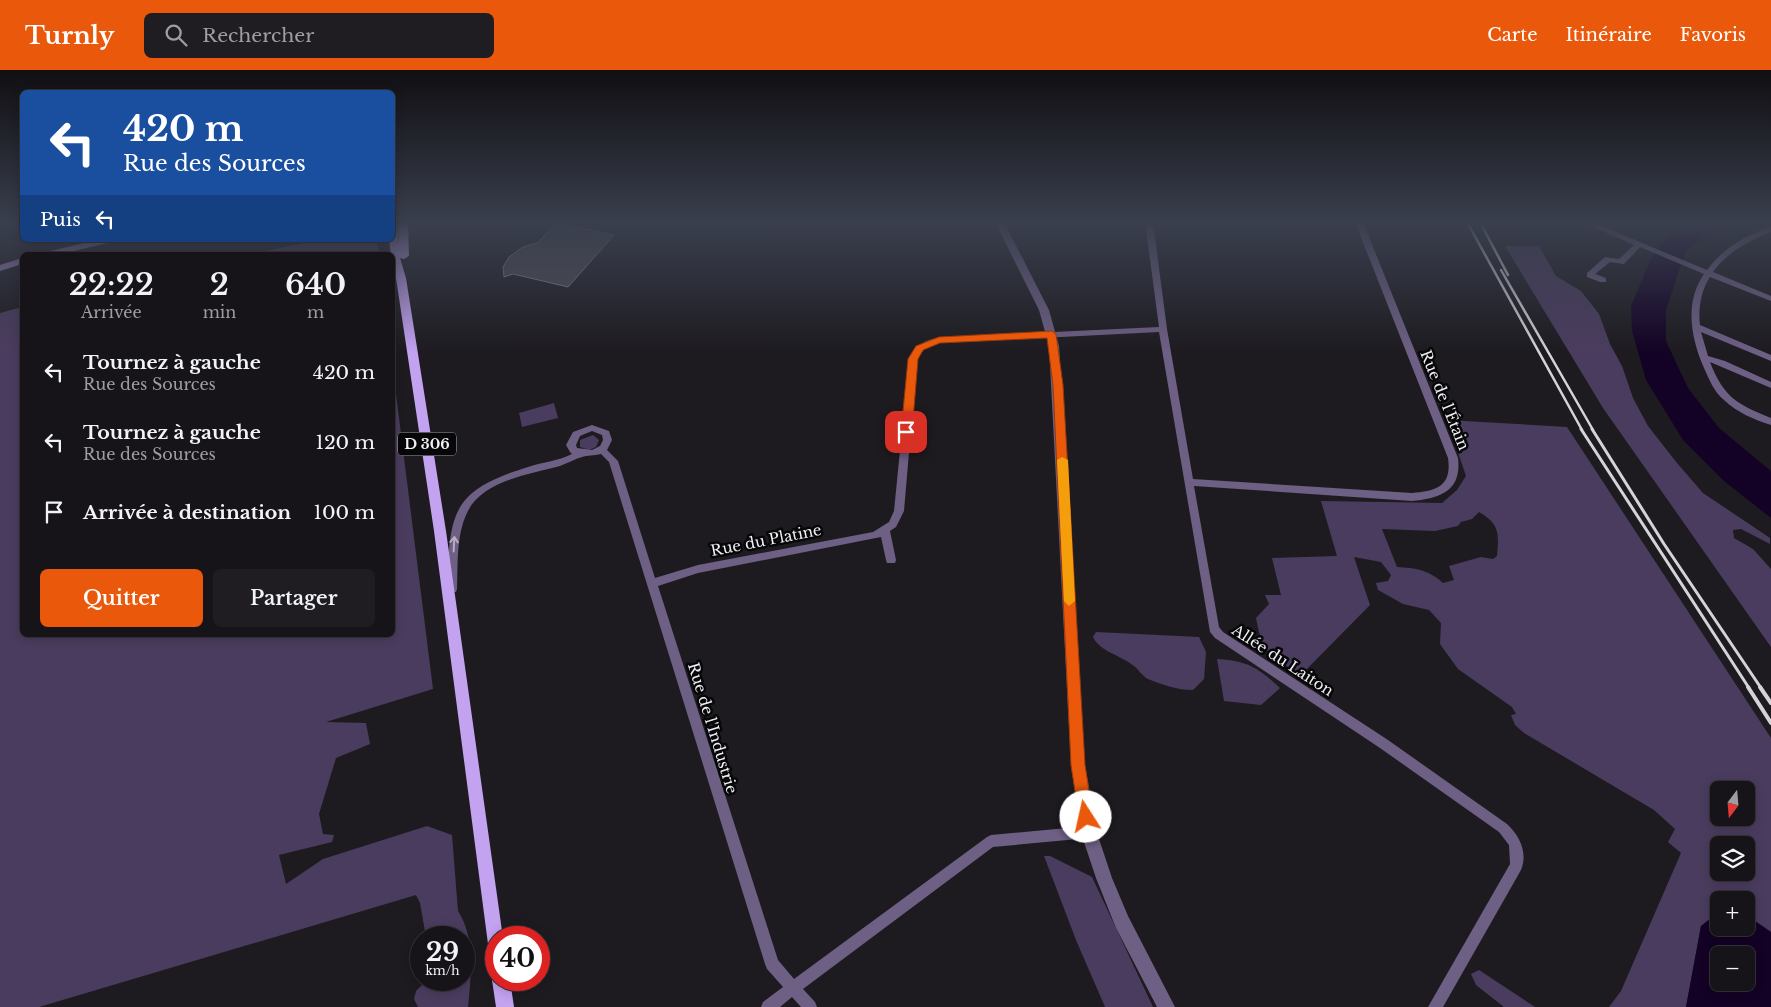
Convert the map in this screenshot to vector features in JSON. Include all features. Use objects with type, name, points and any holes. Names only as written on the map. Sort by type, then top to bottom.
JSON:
[{"type":"main road","name":"D 306","points":[[397,266],[401,278],[458,655],[494,926]]},
{"type":"main road","name":"D 306","points":[[401,278],[403,266]]},
{"type":"main road","points":[[503,991],[505,1007]]},
{"type":"street","points":[[1021,266],[1039,301],[1052,334],[1058,381],[1078,765],[1089,832],[1099,866],[1120,919],[1166,1007]]},
{"type":"street","name":"Allée du Laiton","points":[[1155,266],[1163,329],[1191,482],[1214,629],[1219,636],[1384,744],[1503,828],[1513,838],[1518,858],[1516,866],[1436,1007]]},
{"type":"street","name":"Rue de l'Étain","points":[[1191,482],[1412,497],[1434,493],[1452,480],[1455,472],[1453,458],[1376,266]]},
{"type":"street","points":[[1600,266],[1590,275],[1604,280]]},
{"type":"street","points":[[1693,266],[1771,299]]},
{"type":"street","points":[[1713,266],[1698,288],[1695,304],[1695,326],[1703,358],[1725,398],[1735,405],[1771,422]]},
{"type":"street","points":[[1695,326],[1771,358]]},
{"type":"street","points":[[891,560],[885,531],[893,524],[899,511],[913,359],[919,348],[939,340],[1163,329]]},
{"type":"street","points":[[1703,358],[1722,363],[1771,385]]},
{"type":"street","points":[[451,610],[455,531],[462,508],[478,491],[504,477],[561,462],[578,454],[586,455],[602,450],[608,438],[606,433],[592,428],[584,430],[572,439],[570,445],[578,454]]},
{"type":"street","name":"Rue de l'Industrie","points":[[602,450],[613,461],[772,964],[810,1007]]},
{"type":"street","name":"Rue du Platine","points":[[653,583],[698,569],[876,535],[885,531]]},
{"type":"street","points":[[768,1007],[991,841],[1089,832]]},
{"type":"shaded area","points":[[1517,266],[1550,266],[1556,276],[1581,291],[1599,314],[1610,344],[1622,366],[1633,398],[1648,426],[1703,493],[1770,538],[1770,544],[1741,529],[1733,530],[1734,538],[1753,549],[1771,569],[1771,647],[1603,408]]},
{"type":"shaded area","points":[[1648,266],[1681,266],[1666,310],[1666,341],[1688,388],[1719,428],[1771,471],[1771,518],[1724,481],[1683,440],[1646,380],[1632,331],[1631,306]]},
{"type":"shaded area","points":[[20,308],[20,637],[395,637],[395,386],[433,689],[326,722],[366,723],[370,744],[336,758],[319,814],[323,834],[334,835],[332,842],[279,855],[286,884],[323,859],[427,826],[452,835],[458,911],[465,926],[424,926],[420,903],[416,895],[39,1007],[0,1007],[0,313]]},
{"type":"shaded area","points":[[554,403],[558,418],[522,427],[519,413]]},
{"type":"shaded area","points":[[1447,420],[1567,427],[1771,738],[1771,932],[1755,921],[1755,891],[1710,891],[1710,919],[1701,926],[1686,1007],[1609,1007],[1621,991],[1681,853],[1668,842],[1675,829],[1654,810],[1524,733],[1515,725],[1511,715],[1516,714],[1512,707],[1458,669],[1440,644],[1441,623],[1429,610],[1403,604],[1378,590],[1376,583],[1388,581],[1391,575],[1381,562],[1354,557],[1370,605],[1301,675],[1275,659],[1265,648],[1256,618],[1269,604],[1265,595],[1281,595],[1272,558],[1337,556],[1321,501],[1442,503],[1457,490],[1466,476]],"holes":[[[1479,512],[1486,516],[1497,530],[1497,556],[1493,559],[1481,557],[1449,566],[1454,580],[1443,583],[1433,575],[1422,570],[1397,567],[1382,529],[1435,531],[1458,526],[1461,522],[1472,519]]]},
{"type":"shaded area","points":[[593,435],[599,440],[596,447],[589,450],[580,447],[580,440]]},
{"type":"shaded area","points":[[1096,632],[1199,637],[1206,652],[1204,679],[1193,690],[1170,687],[1148,679],[1129,662],[1100,646],[1093,637]]},
{"type":"shaded area","points":[[1217,659],[1237,661],[1252,666],[1280,688],[1261,705],[1224,701]]},
{"type":"shaded area","points":[[1044,856],[1050,856],[1092,877],[1153,1007],[1105,1007],[1076,940]]},
{"type":"shaded area","points":[[1710,919],[1710,936],[1755,936],[1755,921],[1771,932],[1771,1007],[1686,1007],[1701,926]]},
{"type":"shaded area","points":[[1479,970],[1535,1007],[1504,1007],[1476,985],[1471,974]]},
{"type":"shaded area","points":[[416,991],[469,991],[468,1007],[418,1007],[414,999]]},
{"type":"building","points":[[587,266],[568,287],[513,274],[504,277],[503,267]]},
{"type":"railway","points":[[1491,266],[1582,430]]},
{"type":"railway","points":[[1503,266],[1508,275]]},
{"type":"railway","points":[[1501,270],[1593,430]]},
{"type":"railway","points":[[1581,429],[1749,688]]},
{"type":"railway","points":[[1592,429],[1664,544],[1761,688]]},
{"type":"railway","points":[[1748,687],[1771,723]]},
{"type":"railway","points":[[1760,687],[1771,703]]},
{"type":"slow traffic","points":[[1062,460],[1069,601]]},
{"type":"route","points":[[906,432],[913,359],[919,348],[939,340],[1052,334],[1058,385],[1078,765],[1086,817]]}]
